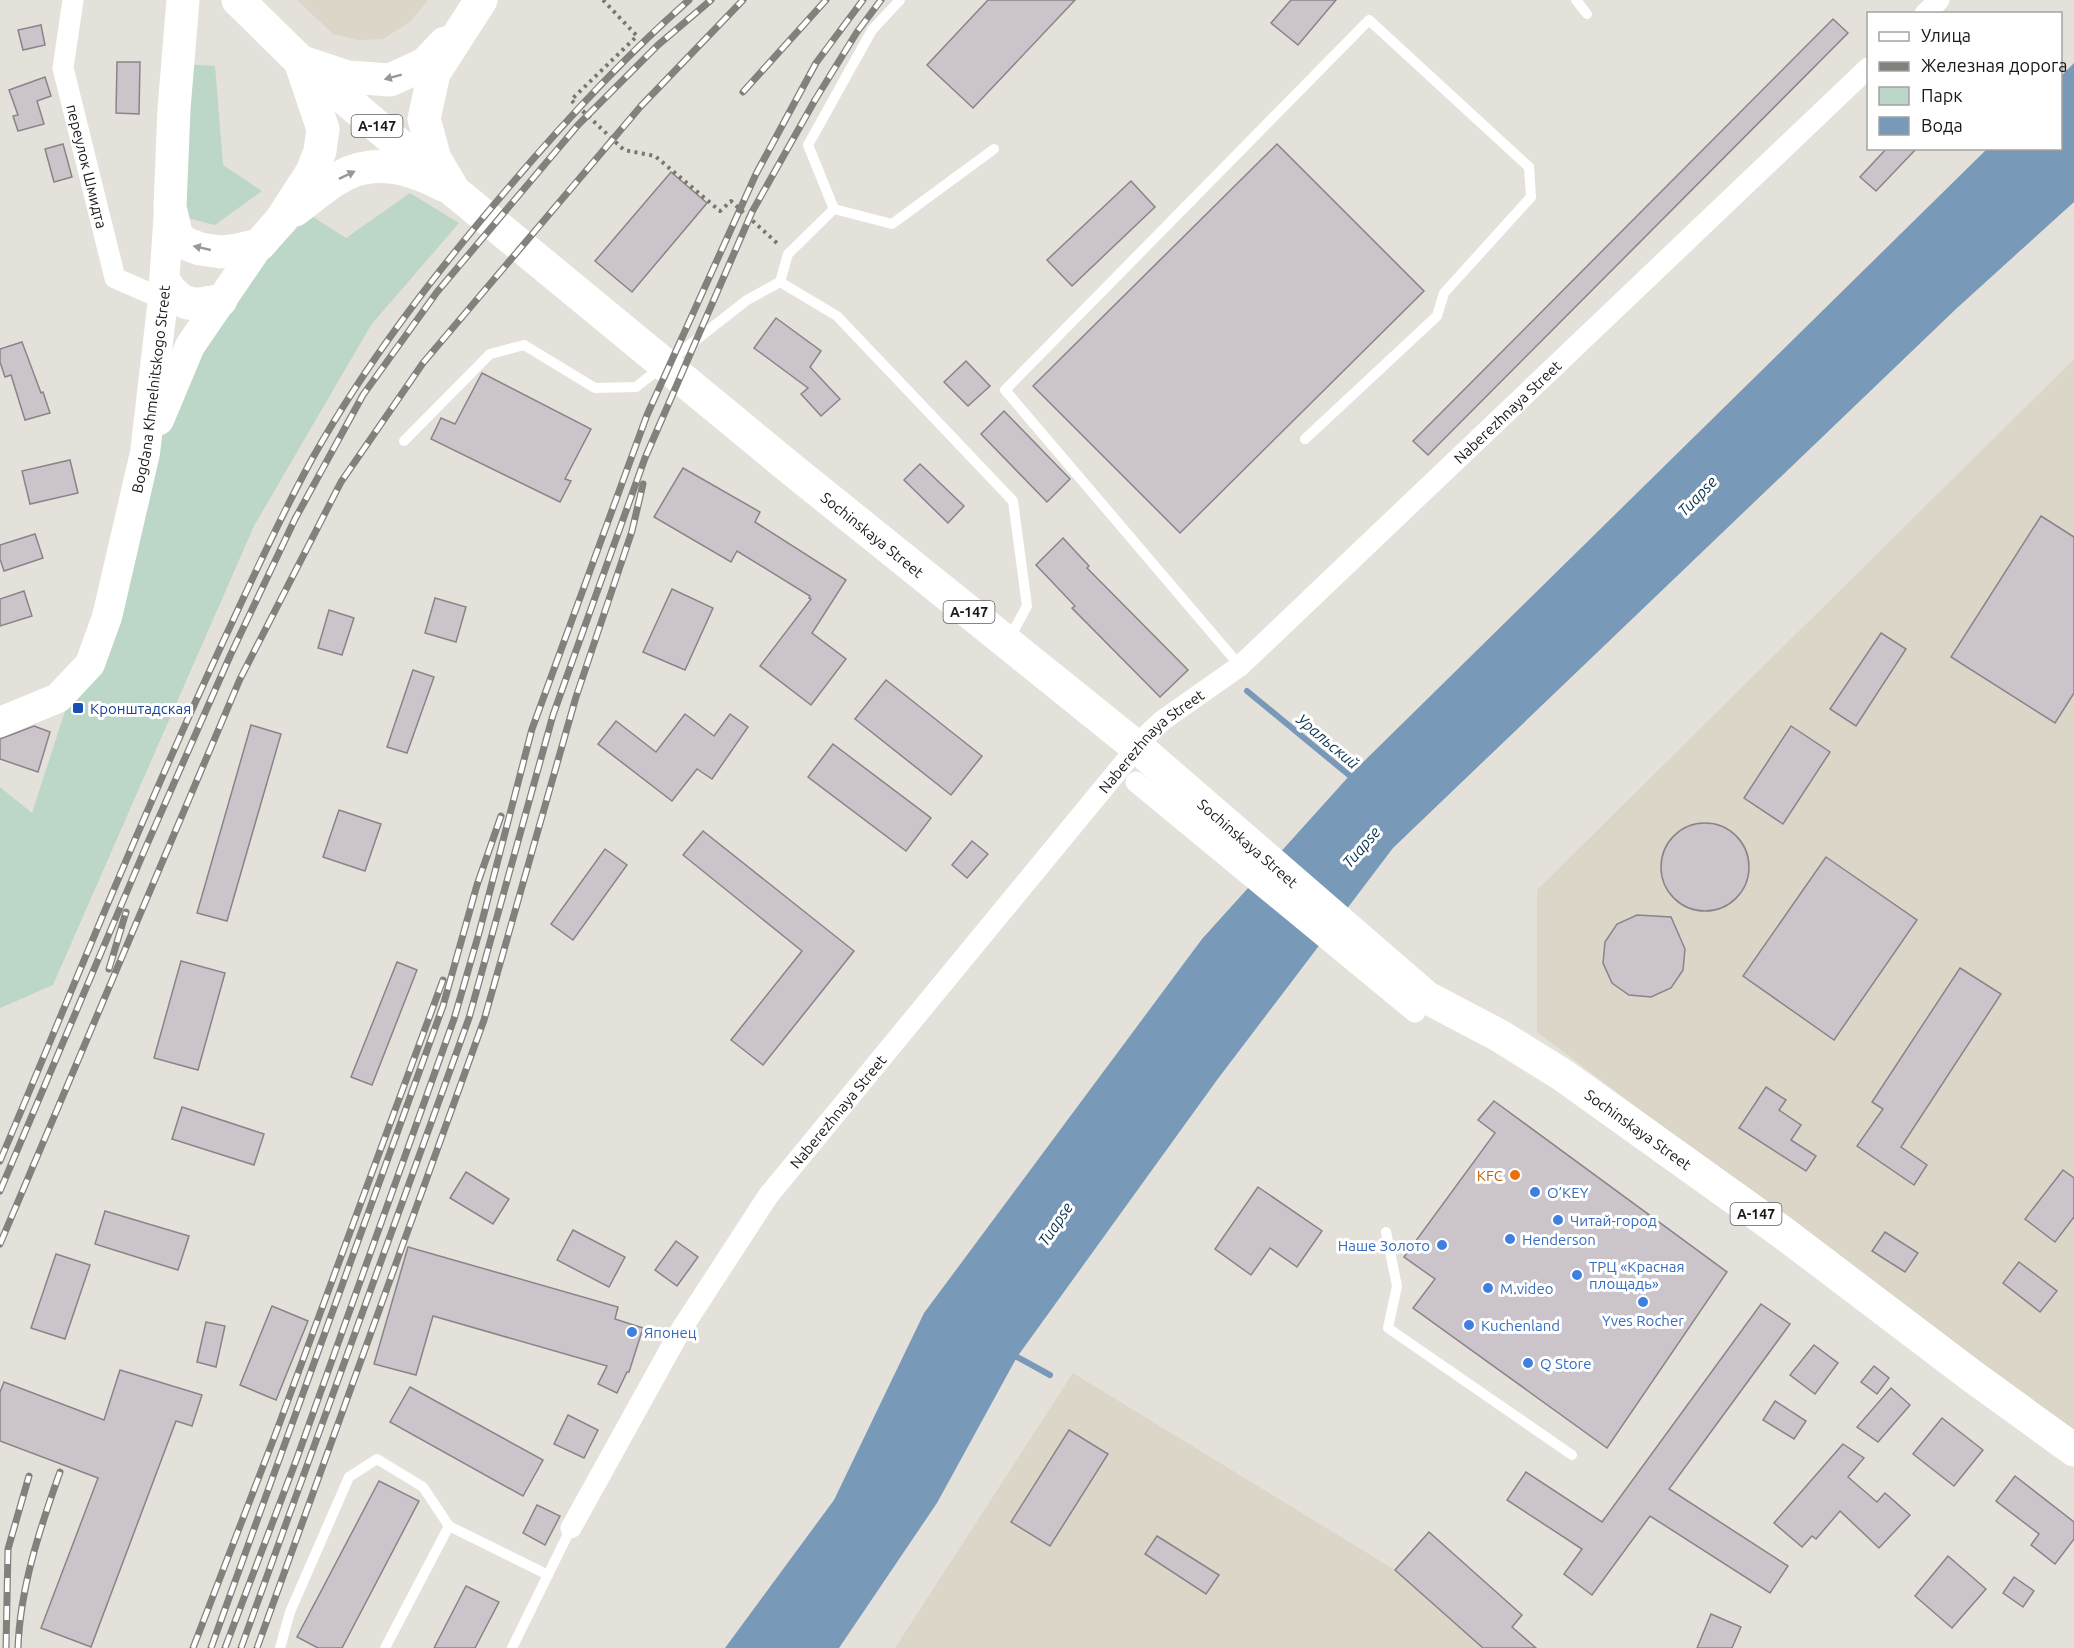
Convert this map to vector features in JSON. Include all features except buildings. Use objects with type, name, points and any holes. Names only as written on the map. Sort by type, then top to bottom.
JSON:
[{"type":"main road","name":"Bogdana Khmelnitskogo Street","points":[[0,720],[58,698],[90,664],[107,617],[145,453],[164,291],[174,109],[183,0]]},
{"type":"main road","name":"А-147","points":[[238,0],[300,61],[454,191]]},
{"type":"main road","name":"А-147","points":[[300,61],[347,77],[390,80],[425,64],[476,8]]},
{"type":"main road","name":"А-147","points":[[454,191],[435,159],[424,119],[434,73],[476,8]]},
{"type":"main road","name":"А-147","points":[[259,245],[281,220],[312,172],[320,151],[323,129],[300,61]]},
{"type":"main road","name":"А-147","points":[[281,220],[332,183],[354,171],[379,168],[403,169],[425,176],[454,191]]},
{"type":"main road","name":"Sochinskaya Street","points":[[454,191],[795,472],[1007,642],[1420,1005],[1500,1036],[1564,1076],[1782,1232],[2074,1450]]},
{"type":"main road","points":[[170,207],[177,237],[187,244],[200,249],[221,252],[259,245]]},
{"type":"main road","points":[[145,453],[190,346],[259,245]]},
{"type":"main road","points":[[164,291],[184,303],[202,305],[221,300]]},
{"type":"street","name":"переулок Шмидта","points":[[73,0],[63,68],[115,278],[164,291]]},
{"type":"street","points":[[1927,12],[1939,0]]},
{"type":"street","name":"Naberezhnaya Street","points":[[571,1528],[679,1333],[768,1196],[1139,760],[1163,720],[1240,666],[1867,70]]},
{"type":"lane","points":[[834,209],[808,145],[872,30],[900,0]]},
{"type":"lane","points":[[1576,0],[1587,14]]},
{"type":"lane","points":[[1240,666],[1005,390],[1369,20],[1529,167],[1531,197],[1444,293],[1437,316],[1305,439]]},
{"type":"lane","points":[[834,209],[892,224],[994,150]]},
{"type":"lane","points":[[404,441],[490,354],[524,345],[595,388],[636,387],[747,300],[780,282],[788,254],[834,209]]},
{"type":"lane","points":[[780,282],[837,315],[1012,501],[1027,606],[1007,642]]},
{"type":"lane","points":[[1386,1232],[1397,1286],[1388,1328],[1572,1455]]},
{"type":"lane","points":[[284,1647],[290,1612],[349,1477],[377,1459],[423,1487],[449,1526],[548,1575]]},
{"type":"lane","points":[[385,1648],[449,1526]]},
{"type":"lane","points":[[512,1648],[571,1528]]},
{"type":"path","points":[[603,0],[637,36],[571,100],[624,150],[655,156],[720,211],[731,201],[788,254]]},
{"type":"shaded area","points":[[297,0],[428,0],[410,22],[383,39],[358,40],[333,34]]},
{"type":"shaded area","points":[[2074,359],[2074,1437],[1537,1032],[1537,890]]},
{"type":"shaded area","points":[[1073,1373],[1395,1570],[1483,1648],[895,1648]]},
{"type":"green space","points":[[183,64],[215,66],[223,165],[262,191],[215,225],[179,216]]},
{"type":"green space","points":[[410,193],[459,223],[371,325],[254,526],[53,985],[0,1008],[0,787],[32,813],[154,456],[198,347],[257,268],[310,215],[346,238]]},
{"type":"water","name":"Tuapse","points":[[2074,63],[2074,202],[1957,308],[1393,848],[1217,1080],[1017,1357],[937,1503],[839,1648],[725,1648],[834,1500],[924,1313],[1202,939],[1350,775],[1986,150],[2062,150],[2062,75]]},
{"type":"waterway","name":"Уральский","points":[[1247,691],[1355,780]]},
{"type":"waterway","points":[[1017,1357],[1050,1375]]},
{"type":"railway","points":[[0,1161],[164,772],[277,528],[333,423],[379,352],[482,219],[596,90],[689,0]]},
{"type":"railway","points":[[0,1191],[145,849],[230,656],[295,519],[363,395],[437,292],[578,125],[658,45],[711,0]]},
{"type":"railway","points":[[0,1244],[240,679],[341,482],[423,363],[641,106],[743,0]]},
{"type":"railway","points":[[743,92],[826,0]]},
{"type":"railway","points":[[225,1648],[297,1458],[454,1019],[479,933],[532,729],[647,415],[756,174],[816,63],[863,0]]},
{"type":"railway","points":[[241,1648],[469,1018],[553,715],[645,458],[752,212],[815,100],[857,32],[881,0]]},
{"type":"railway","points":[[257,1648],[484,1020],[576,697],[632,531],[643,484]]},
{"type":"railway","points":[[211,1648],[443,1006],[477,885],[501,816]]},
{"type":"railway","points":[[109,969],[126,912]]},
{"type":"railway","points":[[193,1648],[277,1430],[443,980]]},
{"type":"railway","points":[[18,1648],[27,1581],[38,1536],[60,1472]]},
{"type":"railway","points":[[6,1648],[8,1549],[29,1476]]},
{"type":"place","name":"Кронштадская","points":[[78,708]]},
{"type":"place","name":"KFC","points":[[1515,1175]]},
{"type":"place","name":"O’KEY","points":[[1535,1192]]},
{"type":"place","name":"Читай-город","points":[[1558,1220]]},
{"type":"place","name":"Henderson","points":[[1510,1239]]},
{"type":"place","name":"Наше Золото","points":[[1442,1245]]},
{"type":"place","name":"ТРЦ «Красная площадь»","points":[[1577,1275]]},
{"type":"place","name":"M.video","points":[[1488,1288]]},
{"type":"place","name":"Yves Rocher","points":[[1643,1302]]},
{"type":"place","name":"Kuchenland","points":[[1469,1325]]},
{"type":"place","name":"Японец","points":[[632,1332]]},
{"type":"place","name":"Q Store","points":[[1528,1363]]}]
